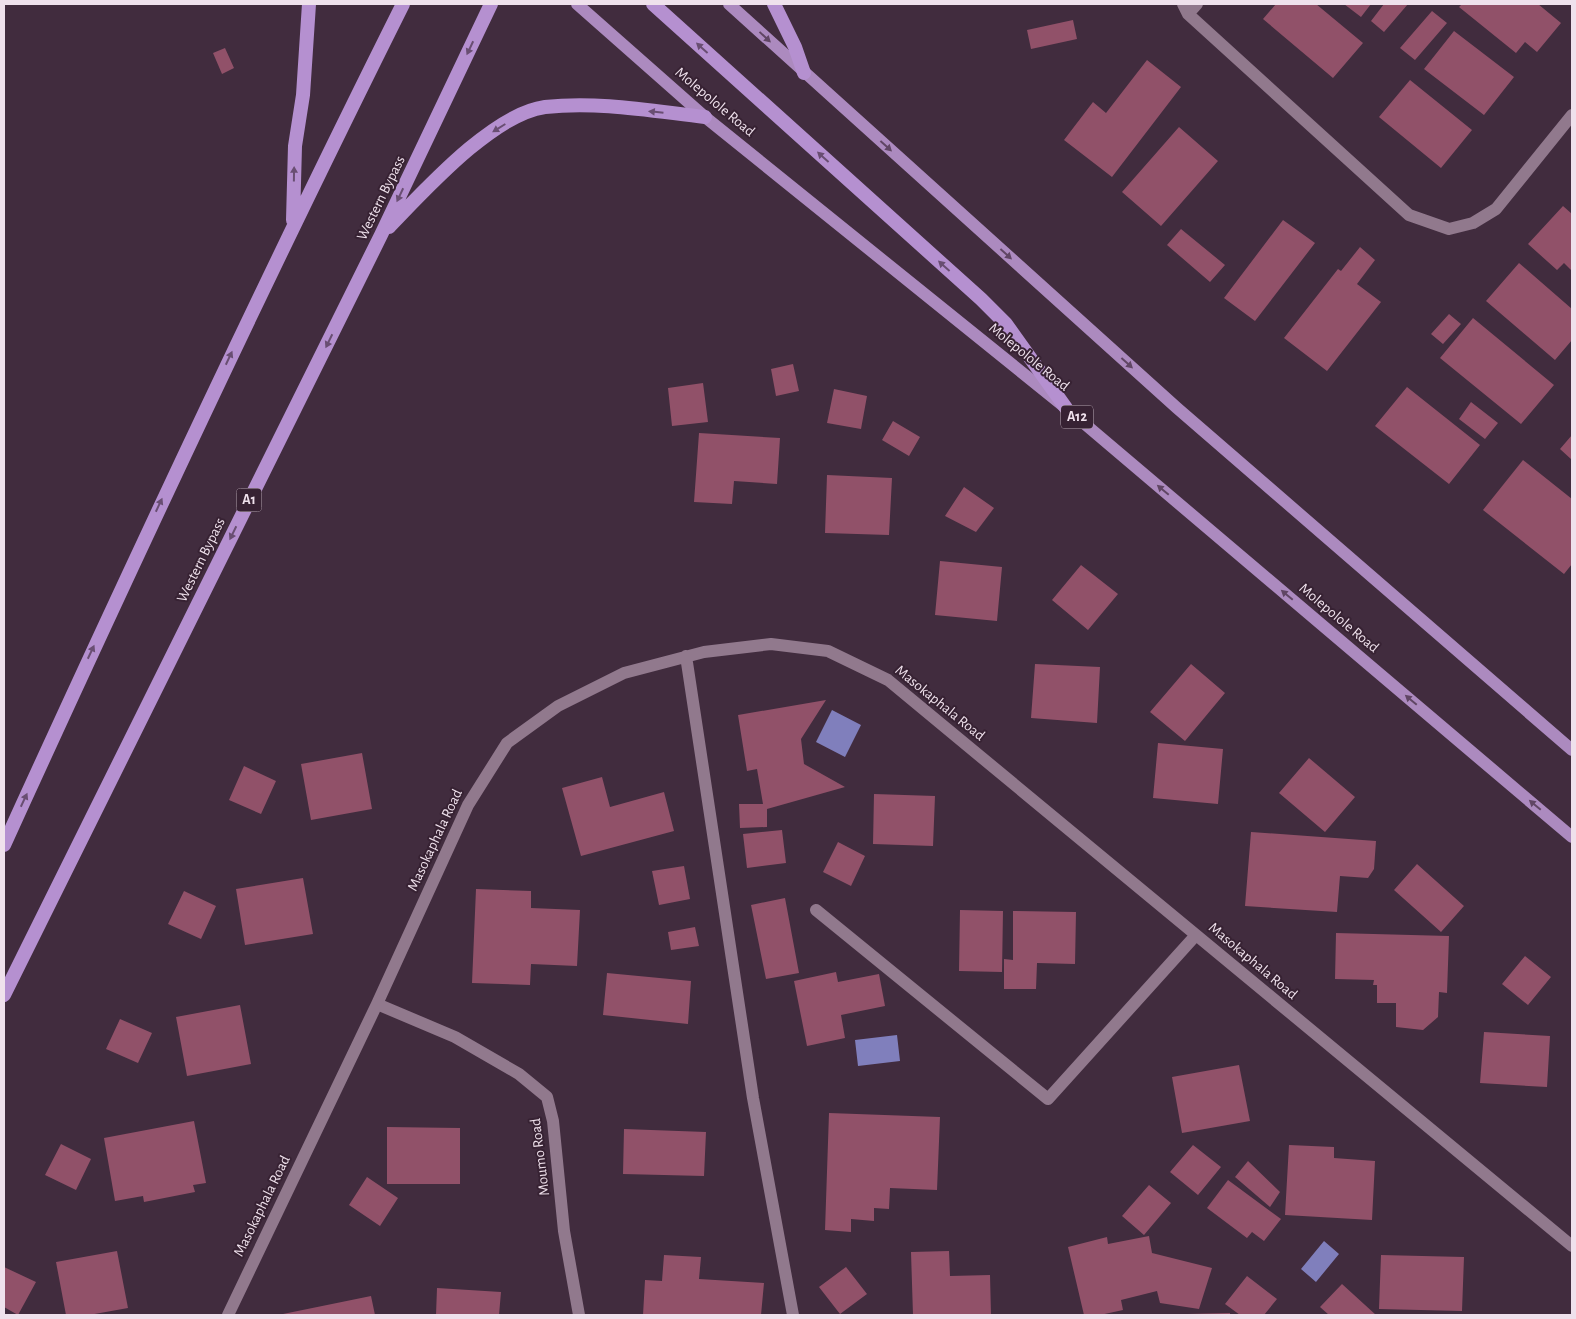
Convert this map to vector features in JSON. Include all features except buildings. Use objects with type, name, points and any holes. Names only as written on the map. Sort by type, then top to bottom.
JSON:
[{"type":"highway","points":[[293,223],[295,146],[303,96],[310,4]]},
{"type":"highway","points":[[4,845],[157,509],[293,223],[403,4]]},
{"type":"highway","name":"Western Bypass","points":[[4,995],[381,235],[491,4]]},
{"type":"highway","points":[[653,4],[981,299],[1006,324],[1066,408]]},
{"type":"highway","points":[[774,4],[795,46],[804,72]]},
{"type":"highway","points":[[381,235],[460,157],[480,140],[516,117],[543,107],[590,105],[705,117]]},
{"type":"main road","name":"Molepolole Road","points":[[577,4],[705,117],[1066,408],[1572,837]]},
{"type":"main road","points":[[729,4],[1178,408],[1572,750]]},
{"type":"street","points":[[1197,4],[1185,9],[1409,215],[1448,229],[1473,223],[1496,209],[1572,115]]},
{"type":"street","name":"Masokaphala Road","points":[[228,1315],[378,1004],[468,805],[507,743],[558,706],[624,673],[704,652],[771,644],[828,651],[888,680],[1572,1246]]},
{"type":"street","points":[[686,656],[753,1098],[793,1315]]},
{"type":"street","points":[[816,910],[1048,1099],[1196,935]]},
{"type":"street","name":"Moumo Road","points":[[378,1004],[455,1037],[519,1074],[547,1097],[554,1121],[564,1231],[579,1315]]},
{"type":"water","points":[[832,710],[861,725],[845,757],[816,742]]},
{"type":"water","points":[[897,1035],[900,1061],[858,1066],[855,1040]]},
{"type":"water","points":[[1324,1241],[1339,1254],[1316,1282],[1301,1269]]}]
